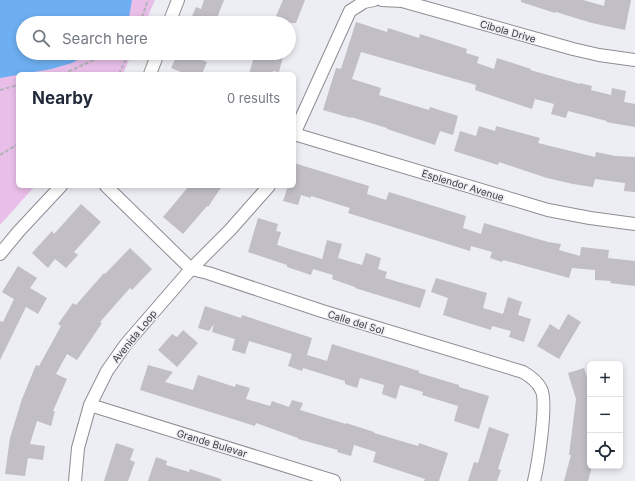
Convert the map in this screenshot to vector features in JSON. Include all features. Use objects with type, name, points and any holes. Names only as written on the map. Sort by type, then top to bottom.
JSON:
[{"type":"street","points":[[172,16],[178,0]]},
{"type":"street","points":[[296,130],[350,11],[364,2],[374,0]]},
{"type":"street","name":"Cibola Drive","points":[[382,0],[402,1],[572,50],[635,60]]},
{"type":"street","points":[[151,72],[155,60]]},
{"type":"street","name":"Esplendor Avenue","points":[[296,135],[548,210],[590,218],[635,224]]},
{"type":"street","points":[[0,254],[59,188]]},
{"type":"street","points":[[108,188],[191,269],[230,230],[267,188]]},
{"type":"street","name":"Avenida Loop","points":[[75,481],[78,448],[90,405],[107,371],[126,344],[191,269]]},
{"type":"street","name":"Calle del Sol","points":[[191,269],[208,273],[322,311],[524,372],[534,379],[542,389],[543,401],[538,463],[534,481]]},
{"type":"street","name":"Grande Bulevar","points":[[90,405],[300,476],[334,481]]},
{"type":"path","points":[[142,16],[148,0]]},
{"type":"path","points":[[67,72],[93,60]]},
{"type":"path","points":[[120,72],[126,60]]},
{"type":"path","points":[[0,90],[16,86]]},
{"type":"path","points":[[0,155],[16,145]]},
{"type":"shaded area","points":[[0,0],[155,0],[148,16],[16,16],[16,60],[129,60],[124,72],[16,72],[16,188],[33,188],[0,225]]},
{"type":"water","points":[[0,0],[132,0],[129,16],[16,16],[16,60],[78,60],[51,69],[34,72],[16,72],[16,75],[0,78]]},
{"type":"building","points":[[204,0],[224,0],[218,16],[192,16],[196,7],[201,9]]},
{"type":"building","points":[[283,0],[305,0],[296,23],[296,16],[276,16]]},
{"type":"building","points":[[521,0],[583,0],[604,6],[605,0],[631,0],[625,30],[592,23],[556,12],[555,13],[521,2]]},
{"type":"building","points":[[356,22],[387,32],[388,28],[419,38],[420,34],[467,49],[466,53],[479,57],[477,63],[494,69],[497,58],[531,69],[530,70],[592,86],[591,90],[611,95],[612,88],[626,91],[624,102],[635,104],[635,127],[606,122],[607,121],[568,111],[566,118],[551,114],[554,104],[535,99],[532,109],[475,90],[476,85],[361,52],[352,79],[381,88],[379,95],[429,110],[430,107],[458,116],[453,135],[440,131],[435,145],[387,128],[323,110],[336,68],[341,69]]},
{"type":"building","points":[[175,60],[202,60],[207,62],[203,72],[181,72],[171,68]]},
{"type":"building","points":[[253,60],[282,60],[279,72],[250,72]]},
{"type":"building","points":[[479,126],[495,131],[496,126],[540,138],[538,143],[595,157],[596,152],[615,156],[635,157],[635,192],[624,191],[625,183],[595,179],[593,187],[573,184],[547,178],[499,162],[498,165],[454,151],[460,131],[476,136]]},
{"type":"building","points":[[296,164],[369,186],[367,194],[386,200],[389,192],[466,216],[463,228],[481,234],[484,223],[548,242],[561,244],[559,250],[580,256],[581,247],[609,250],[608,258],[635,261],[635,286],[610,283],[611,281],[595,280],[595,270],[572,268],[569,278],[503,260],[502,262],[490,258],[492,252],[471,246],[470,251],[348,213],[350,208],[311,196],[311,198],[301,195],[298,205],[283,201],[287,188],[296,188]]},
{"type":"building","points":[[187,188],[221,188],[208,207],[207,206],[183,234],[163,217]]},
{"type":"building","points":[[81,204],[101,222],[74,252],[78,255],[66,268],[55,259],[48,268],[32,253],[52,231],[54,234]]},
{"type":"building","points":[[258,218],[278,224],[276,231],[281,232],[277,245],[322,259],[327,240],[342,244],[338,258],[362,265],[366,253],[381,258],[378,269],[387,272],[385,278],[426,290],[420,308],[355,288],[332,279],[333,275],[313,269],[311,275],[248,252]]},
{"type":"building","points":[[130,248],[152,269],[132,290],[130,288],[100,322],[102,323],[77,360],[67,354],[56,374],[67,379],[53,411],[55,411],[51,426],[37,421],[30,444],[45,446],[43,460],[28,458],[25,476],[5,474],[10,438],[22,399],[36,365],[39,366],[61,326],[58,324],[73,303],[76,305],[104,273],[105,274]]},
{"type":"building","points":[[18,266],[37,278],[30,288],[47,298],[38,314],[26,307],[0,360],[0,321],[3,322],[14,299],[2,292]]},
{"type":"building","points":[[436,278],[487,293],[483,308],[503,314],[508,297],[522,302],[518,315],[531,319],[524,342],[509,337],[511,331],[492,326],[491,330],[443,315],[448,298],[431,292]]},
{"type":"building","points":[[205,306],[241,318],[242,315],[312,338],[307,355],[327,361],[332,344],[419,371],[419,373],[489,396],[479,429],[454,421],[458,406],[422,395],[423,392],[400,385],[396,399],[382,394],[384,385],[360,378],[357,388],[345,384],[345,381],[303,368],[302,371],[288,366],[292,354],[249,341],[245,354],[232,350],[235,339],[212,332],[214,324],[209,331],[198,328]]},
{"type":"building","points":[[568,314],[581,322],[559,359],[537,346],[550,324],[559,330]]},
{"type":"building","points":[[183,330],[198,343],[177,367],[158,350],[172,334],[177,337]]},
{"type":"building","points":[[148,365],[173,372],[165,382],[193,390],[198,375],[235,387],[236,384],[250,388],[246,399],[270,406],[272,401],[289,407],[292,400],[303,403],[300,410],[418,446],[419,443],[448,453],[439,481],[424,481],[425,479],[373,462],[376,452],[354,445],[351,456],[337,452],[338,450],[298,439],[256,423],[255,426],[140,390]]},
{"type":"building","points":[[584,368],[587,378],[587,469],[591,469],[588,481],[564,481],[571,455],[569,455],[576,399],[568,373]]},
{"type":"building","points":[[489,427],[509,434],[498,469],[501,470],[497,481],[468,481],[474,462],[478,463]]},
{"type":"building","points":[[116,443],[134,449],[130,460],[135,462],[128,481],[104,481]]},
{"type":"building","points":[[156,457],[167,461],[166,465],[189,472],[190,469],[221,479],[221,481],[148,481]]}]
